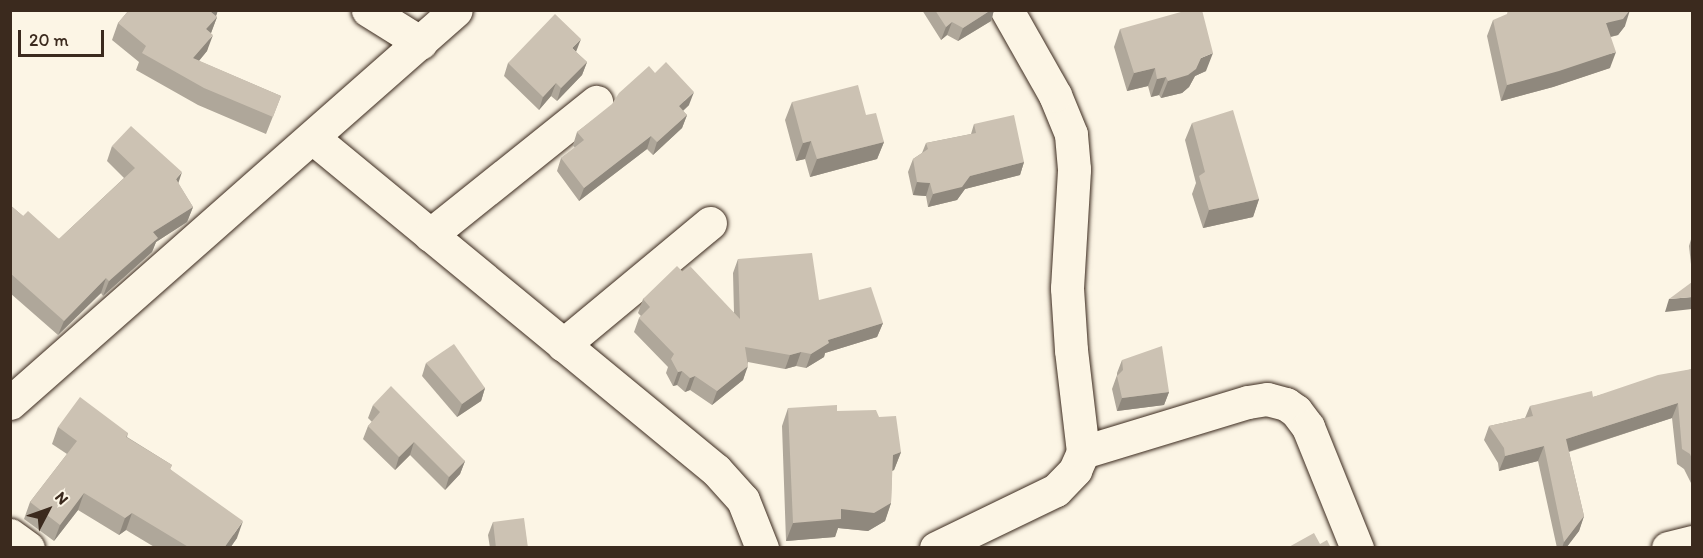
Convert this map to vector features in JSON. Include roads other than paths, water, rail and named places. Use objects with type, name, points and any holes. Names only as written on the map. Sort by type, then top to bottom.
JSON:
[{"type":"street","points":[[368,10],[422,43]]},
{"type":"street","points":[[10,403],[422,43],[456,10]]},
{"type":"street","points":[[936,548],[1056,490],[1075,470],[1083,452],[1071,350],[1067,288],[1074,170],[1071,134],[1055,95],[1006,10]]},
{"type":"street","points":[[430,235],[596,102]]},
{"type":"street","points":[[313,138],[716,470],[743,500],[762,548]]},
{"type":"street","points":[[563,345],[710,224]]},
{"type":"street","points":[[1083,452],[1248,402],[1267,399],[1286,404],[1296,411],[1308,427],[1357,548]]},
{"type":"street","points":[[10,535],[28,548]]},
{"type":"street","points":[[1668,548],[1692,542]]}]
